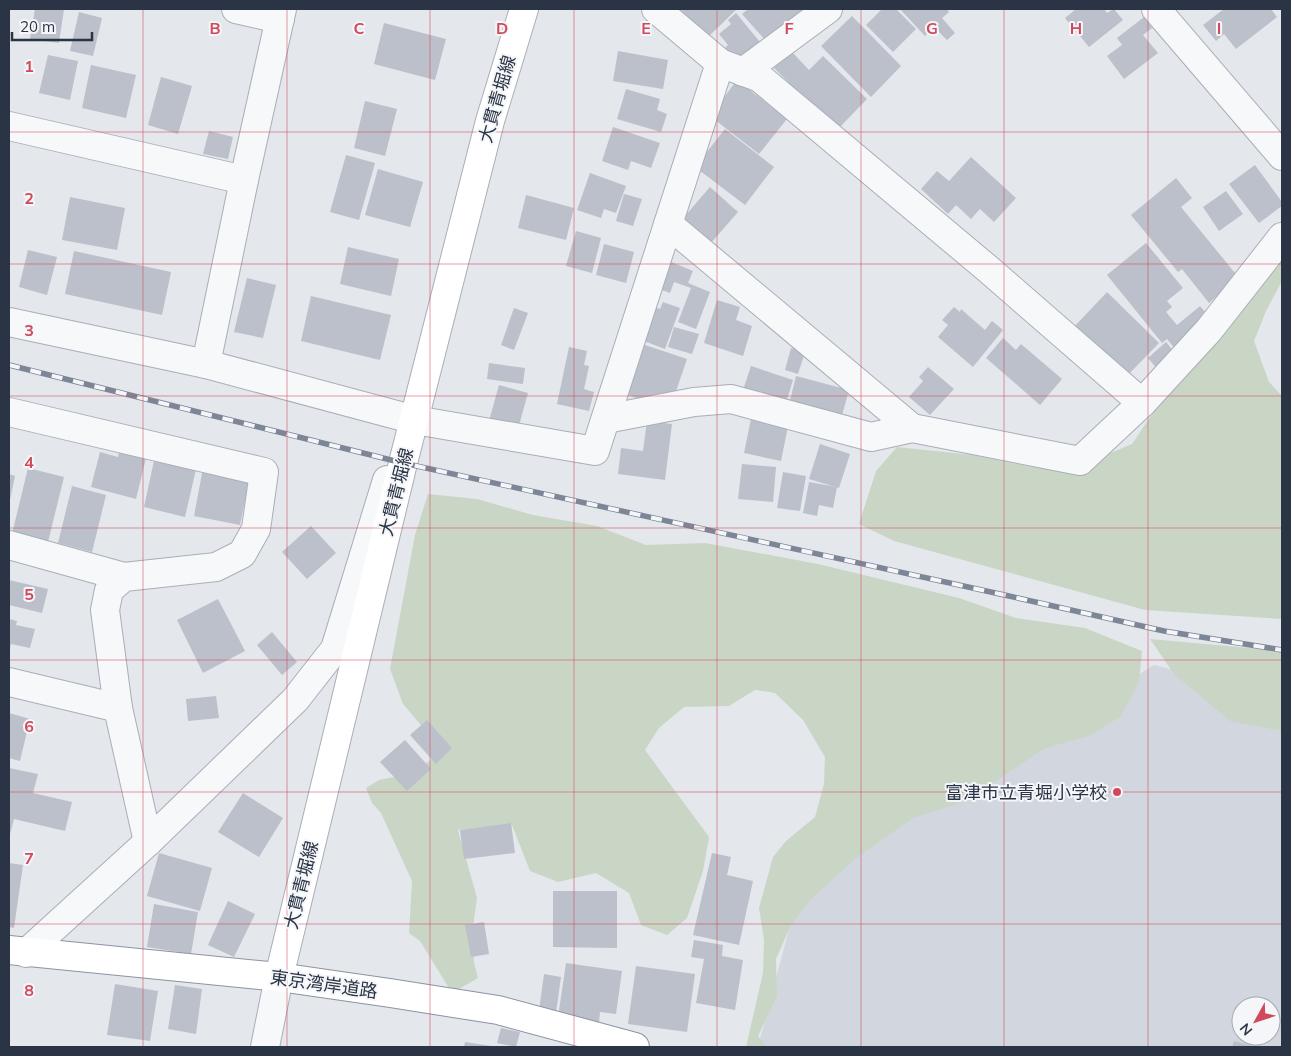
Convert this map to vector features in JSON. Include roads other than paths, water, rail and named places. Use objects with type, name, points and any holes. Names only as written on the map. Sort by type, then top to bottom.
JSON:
[{"type":"main road","name":"大貫青堀線","points":[[279,977],[403,463],[490,121],[524,9]]},
{"type":"main road","name":"東京湾岸道路","points":[[18,952],[279,977],[498,1010],[635,1047]]},
{"type":"street","points":[[206,364],[281,14],[236,9]]},
{"type":"street","points":[[656,9],[731,67],[760,78],[988,269],[1142,403]]},
{"type":"street","points":[[9,322],[206,364],[415,420],[595,450],[668,224],[731,67],[828,9]]},
{"type":"street","points":[[1156,9],[1282,156]]},
{"type":"street","points":[[9,126],[244,180]]},
{"type":"street","points":[[668,224],[912,428]]},
{"type":"street","points":[[606,419],[694,402],[731,399],[871,437],[912,428],[1080,461],[1142,403],[1209,330],[1282,237]]},
{"type":"street","points":[[9,412],[264,472],[256,529],[242,554],[216,567],[124,577],[9,545]]},
{"type":"street","points":[[18,952],[148,842],[295,700],[335,650],[388,476],[403,463]]},
{"type":"street","points":[[124,577],[109,590],[105,610],[118,708],[148,842]]},
{"type":"street","points":[[9,682],[118,708]]},
{"type":"street","points":[[265,1047],[279,977]]},
{"type":"railway","points":[[9,365],[403,463],[1164,631],[1282,650]]},
{"type":"place","name":"富津市立青堀小学校","points":[[1117,792]]}]
